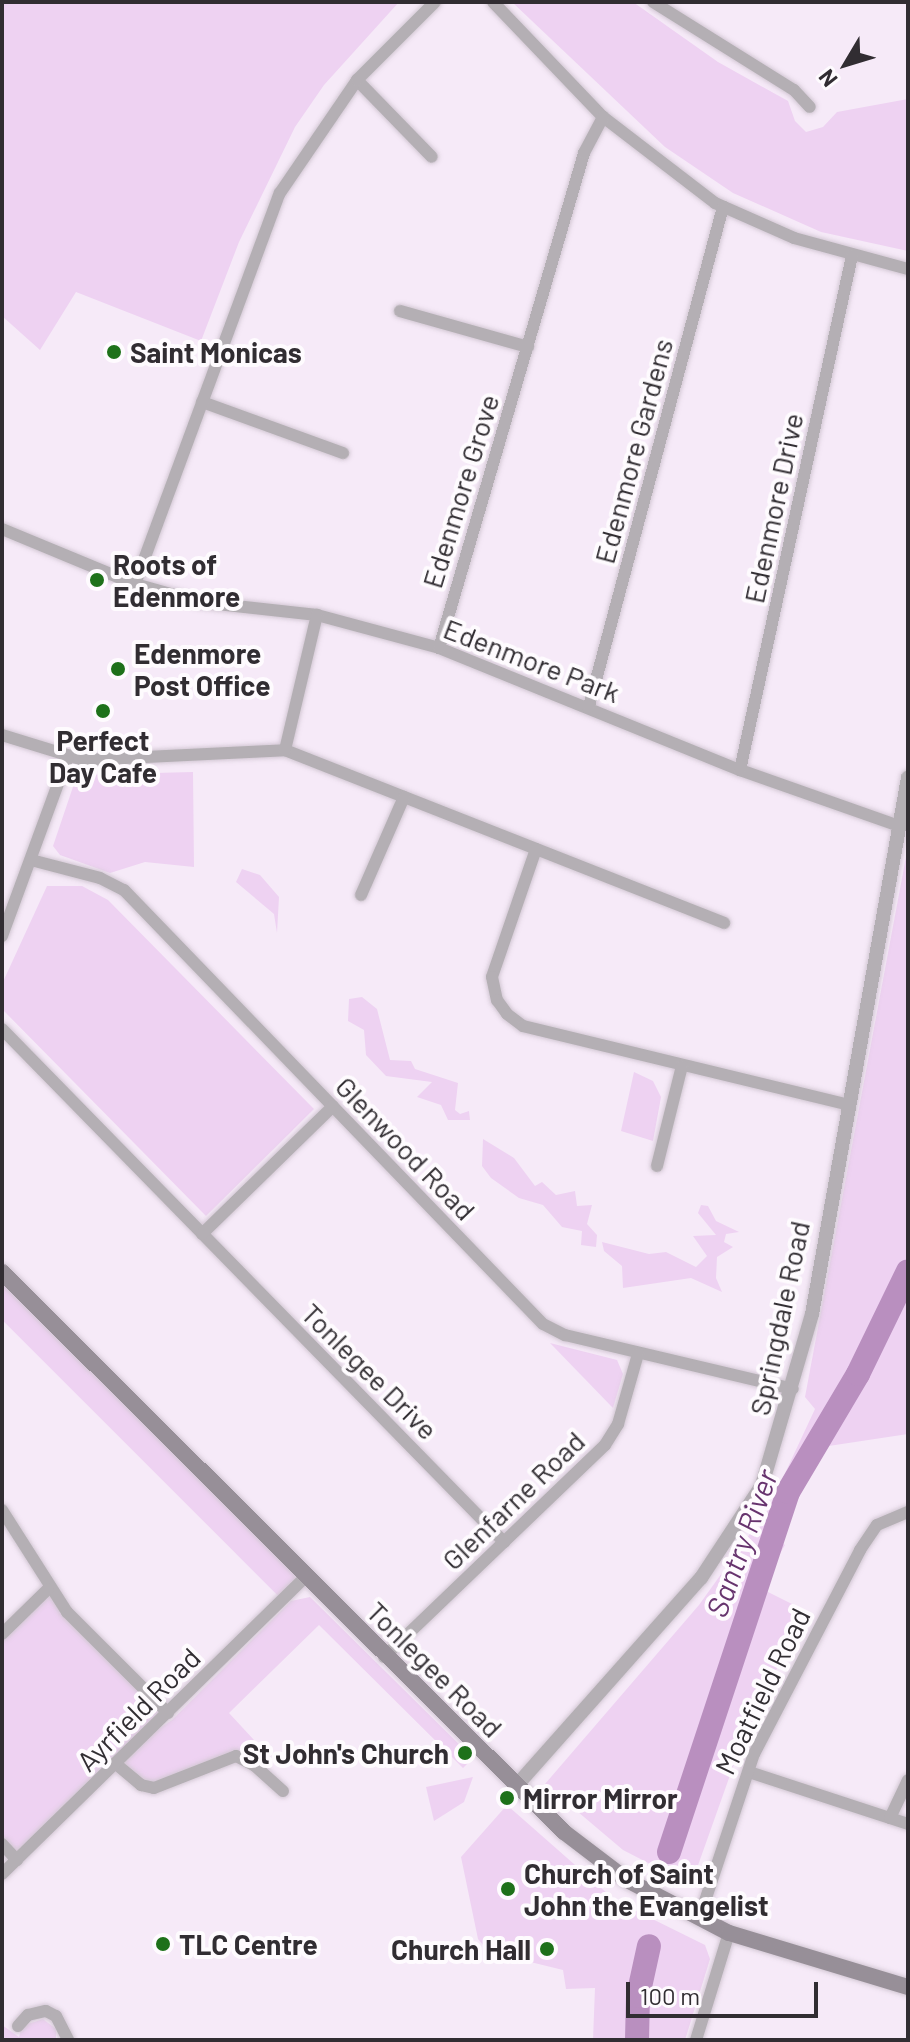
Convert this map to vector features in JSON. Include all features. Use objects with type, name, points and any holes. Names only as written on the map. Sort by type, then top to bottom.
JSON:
[{"type":"main road","name":"Tonlegee Road","points":[[2,1272],[384,1657],[602,1862],[699,1919],[729,1933],[908,1987]]},
{"type":"street","points":[[135,584],[280,193],[297,162],[357,80],[435,2]]},
{"type":"street","points":[[493,2],[603,117],[723,207],[852,256],[908,269]]},
{"type":"street","points":[[653,2],[794,90],[810,107]]},
{"type":"street","points":[[669,13],[679,2]]},
{"type":"street","points":[[357,80],[432,157]]},
{"type":"street","name":"Edenmore Grove","points":[[439,648],[584,153],[603,117]]},
{"type":"street","name":"Edenmore Gardens","points":[[589,706],[723,207]]},
{"type":"street","name":"Edenmore Drive","points":[[740,770],[852,256]]},
{"type":"street","points":[[400,311],[528,347]]},
{"type":"street","points":[[202,402],[343,453]]},
{"type":"street","name":"Edenmore Park","points":[[2,529],[135,584],[199,602],[317,615],[439,648],[589,706],[740,770],[899,826]]},
{"type":"street","points":[[285,750],[317,615]]},
{"type":"street","points":[[2,735],[67,759],[285,750],[724,923]]},
{"type":"street","points":[[2,936],[67,759]]},
{"type":"street","name":"Springdale Road","points":[[517,1785],[641,1650],[725,1547],[762,1485],[793,1389],[812,1314],[846,1104],[908,778]]},
{"type":"street","points":[[361,895],[404,797]]},
{"type":"street","points":[[536,849],[492,977],[497,1000],[523,1026],[846,1104]]},
{"type":"street","name":"Glenwood Road","points":[[31,860],[100,878],[124,890],[543,1324],[638,1354],[793,1389]]},
{"type":"street","name":"Tonlegee Drive","points":[[2,1029],[504,1542]]},
{"type":"street","points":[[657,1166],[682,1066]]},
{"type":"street","points":[[202,1234],[333,1106]]},
{"type":"street","name":"Glenfarne Road","points":[[384,1657],[605,1445],[618,1424],[638,1354]]},
{"type":"street","points":[[2,1510],[48,1589],[168,1713]]},
{"type":"street","name":"Moatfield Road","points":[[699,1919],[749,1772],[860,1550],[877,1525],[908,1512]]},
{"type":"street","name":"Ayrfield Road","points":[[2,1874],[306,1576]]},
{"type":"street","points":[[2,1634],[48,1589]]},
{"type":"street","points":[[116,1764],[141,1785],[154,1788],[236,1756],[254,1765],[283,1791]]},
{"type":"street","points":[[749,1772],[908,1824]]},
{"type":"street","points":[[890,1818],[908,1780]]},
{"type":"street","points":[[2,1844],[17,1860]]},
{"type":"street","points":[[696,2040],[729,1933]]},
{"type":"street","points":[[18,2026],[28,2015],[46,2011],[56,2016],[68,2040]]},
{"type":"shaded area","points":[[2,2],[399,2],[324,85],[295,127],[239,242],[201,341],[76,292],[40,350],[2,316]]},
{"type":"shaded area","points":[[512,2],[633,2],[718,62],[788,101],[795,121],[806,132],[823,127],[837,112],[908,99],[908,251],[821,232],[733,193],[665,147]]},
{"type":"shaded area","points":[[193,772],[194,867],[145,862],[110,873],[60,855],[53,846],[77,775]]},
{"type":"shaded area","points":[[908,846],[908,1434],[822,1447],[789,1510],[776,1539],[785,1545],[760,1588],[804,1610],[739,1750],[691,1885],[623,1850],[545,1784],[699,1605],[754,1528],[759,1529],[815,1409],[805,1397]]},
{"type":"shaded area","points":[[242,869],[260,875],[279,897],[277,933],[274,914],[236,882]]},
{"type":"shaded area","points":[[47,886],[82,886],[108,900],[314,1109],[206,1216],[2,1009],[2,984]]},
{"type":"shaded area","points":[[362,997],[377,1009],[390,1060],[411,1061],[415,1069],[458,1083],[455,1110],[460,1114],[469,1111],[470,1120],[448,1120],[441,1105],[417,1097],[432,1082],[386,1076],[366,1055],[364,1030],[348,1021],[349,999]]},
{"type":"shaded area","points":[[634,1072],[653,1081],[661,1097],[653,1141],[621,1131]]},
{"type":"shaded area","points":[[483,1139],[514,1158],[535,1186],[542,1182],[556,1195],[575,1191],[577,1206],[592,1205],[587,1224],[597,1235],[596,1247],[581,1245],[582,1231],[562,1227],[543,1205],[519,1198],[491,1178],[482,1166]]},
{"type":"shaded area","points":[[701,1205],[708,1206],[716,1221],[739,1232],[726,1234],[724,1242],[733,1247],[717,1257],[716,1278],[722,1292],[691,1278],[623,1288],[622,1266],[604,1251],[602,1242],[649,1254],[666,1252],[696,1267],[707,1256],[693,1236],[716,1235],[698,1213]]},
{"type":"shaded area","points":[[2,1273],[305,1576],[282,1600],[2,1320]]},
{"type":"shaded area","points":[[550,1343],[617,1360],[623,1374],[613,1408]]},
{"type":"shaded area","points":[[49,1589],[163,1708],[142,1740],[172,1720],[291,1601],[310,1597],[473,1758],[463,1768],[319,1625],[229,1713],[254,1740],[236,1756],[154,1788],[116,1764],[17,1860],[2,1843],[2,1634]]},
{"type":"shaded area","points":[[473,1777],[464,1802],[434,1821],[426,1787]]},
{"type":"shaded area","points":[[507,1805],[616,1901],[705,1945],[710,1959],[685,2040],[593,2040],[595,1988],[566,1989],[563,1970],[489,1952],[478,1939],[461,1857]]},
{"type":"shaded area","points":[[43,2019],[56,2029],[56,2040],[2,2040],[2,2025],[19,2037],[22,2026]]},
{"type":"waterway","name":"Santry River","points":[[669,1852],[788,1492],[858,1374],[908,1271]]},
{"type":"waterway","name":"Santry River","points":[[637,2040],[638,1996],[649,1946]]},
{"type":"place","name":"Saint Monicas","points":[[114,352]]},
{"type":"place","name":"Roots of Edenmore","points":[[97,580]]},
{"type":"place","name":"Edenmore Post Office","points":[[118,669]]},
{"type":"place","name":"Perfect Day Cafe","points":[[103,711]]},
{"type":"place","name":"St John's Church","points":[[465,1753]]},
{"type":"place","name":"Mirror Mirror","points":[[507,1798]]},
{"type":"place","name":"Church of Saint John the Evangelist","points":[[508,1889]]},
{"type":"place","name":"TLC Centre","points":[[163,1944]]},
{"type":"place","name":"Church Hall","points":[[547,1949]]}]
